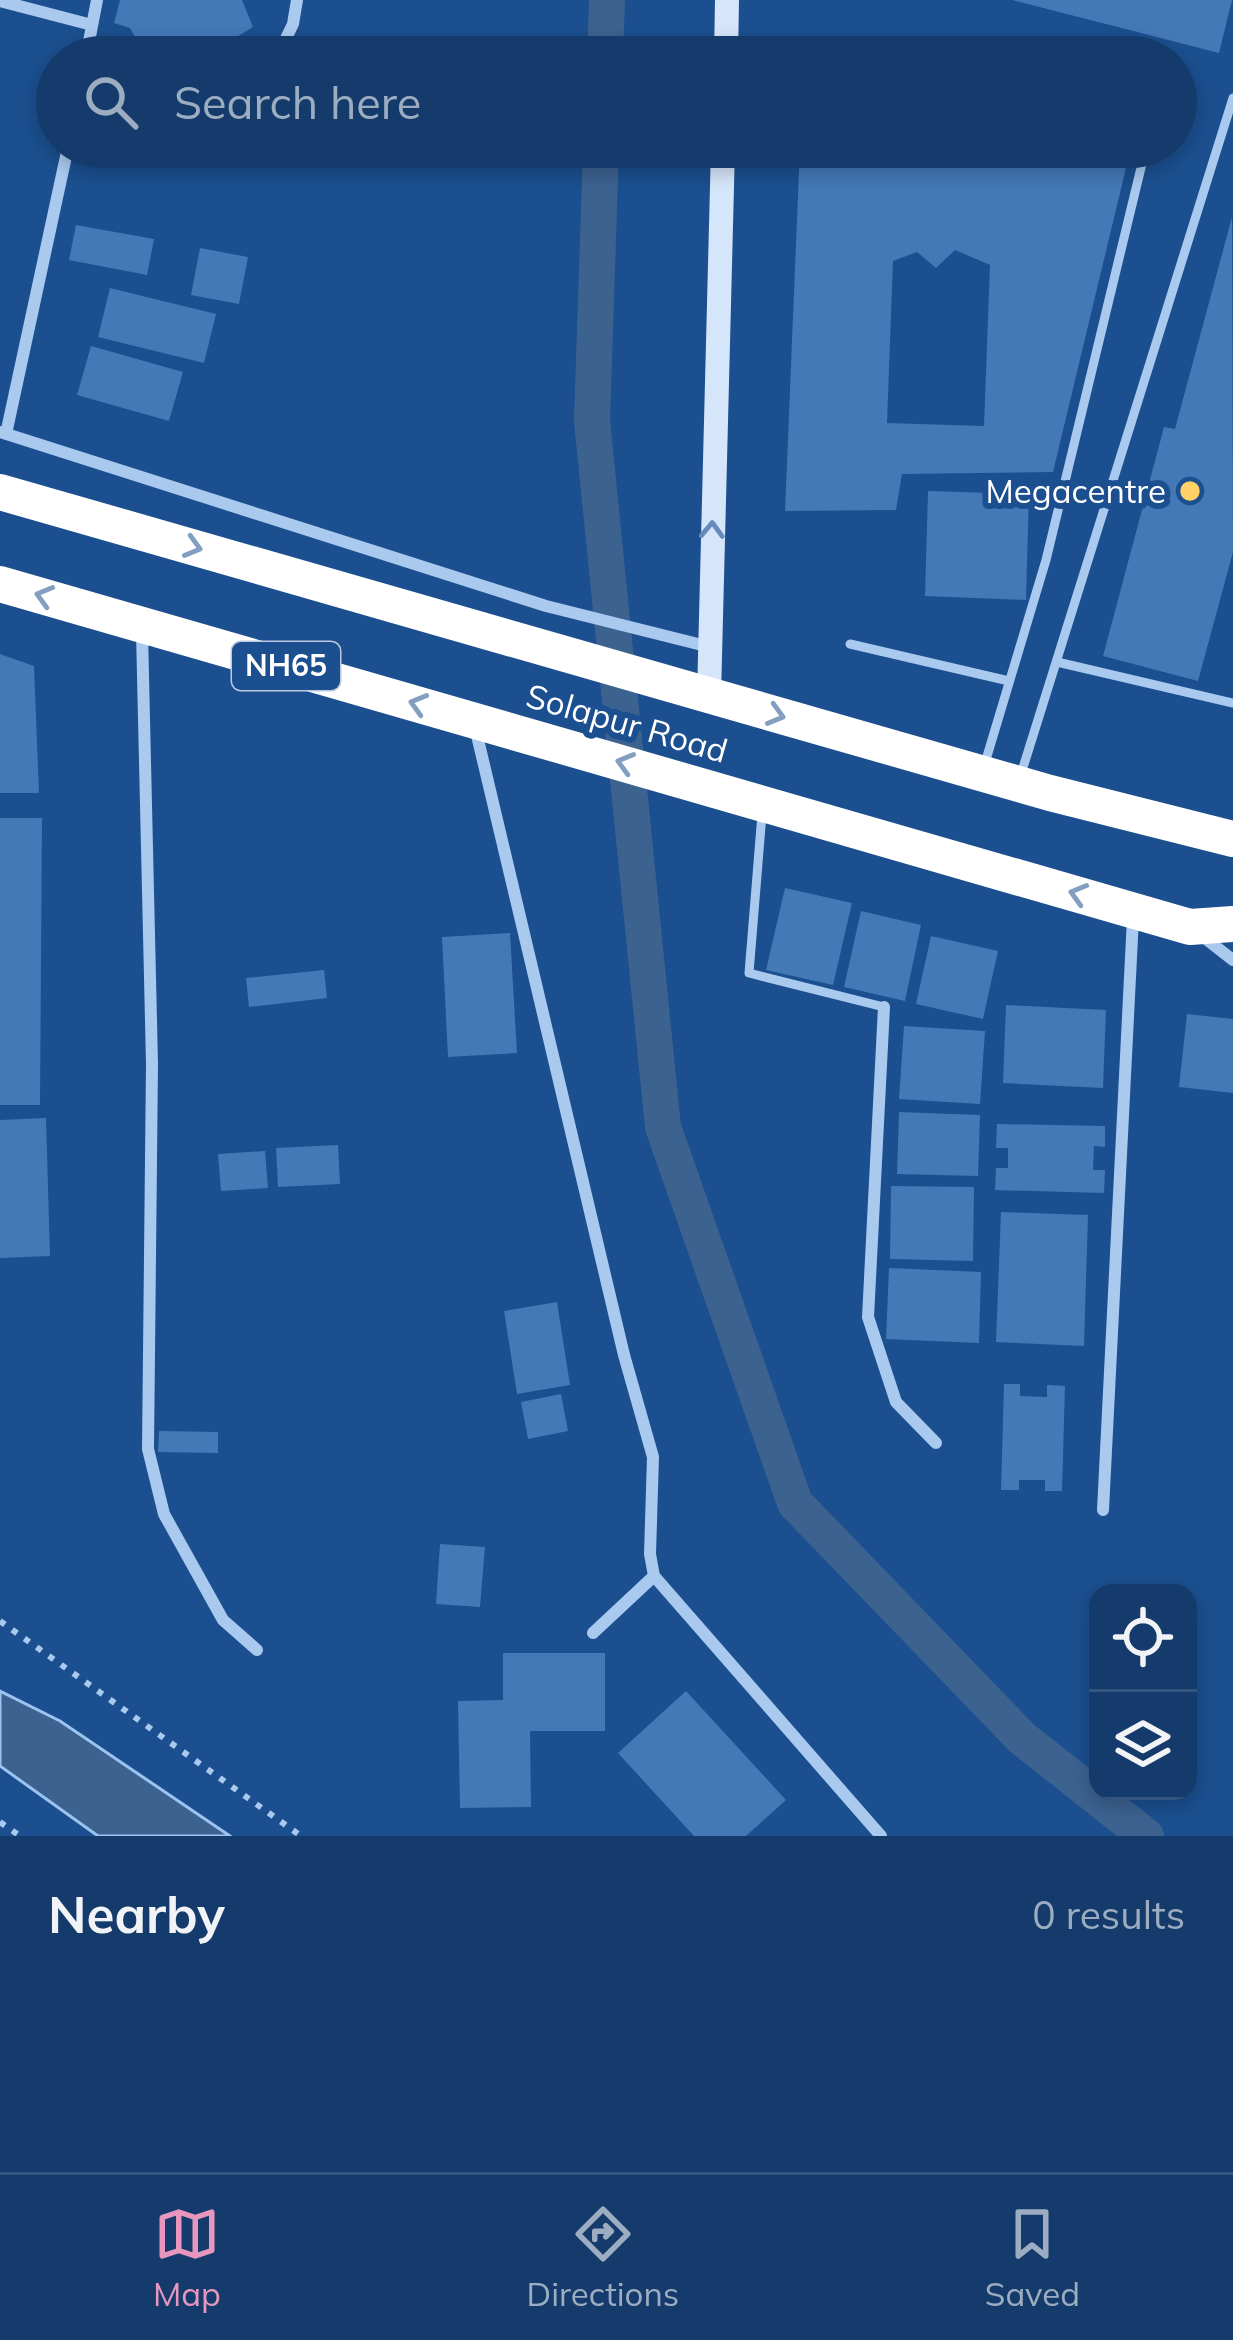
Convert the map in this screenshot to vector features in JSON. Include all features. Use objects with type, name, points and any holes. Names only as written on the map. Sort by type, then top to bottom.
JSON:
[{"type":"highway","name":"Solapur Road","points":[[0,492],[981,774],[1233,839]]},
{"type":"highway","name":"Solapur Road","points":[[0,584],[1190,927],[1233,925]]},
{"type":"highway","points":[[1190,927],[1233,941]]},
{"type":"street","points":[[90,36],[97,0]]},
{"type":"street","points":[[288,36],[297,0]]},
{"type":"street","points":[[727,36],[728,0]]},
{"type":"street","points":[[0,1],[92,25]]},
{"type":"street","points":[[63,168],[3,433],[546,606],[710,647]]},
{"type":"street","points":[[709,696],[722,168]]},
{"type":"street","points":[[546,606],[554,651]]},
{"type":"street","points":[[142,625],[152,1064],[148,1448],[164,1514],[224,1619],[256,1650]]},
{"type":"street","points":[[474,720],[624,1355],[653,1457],[650,1554],[655,1576],[881,1836]]},
{"type":"street","points":[[1102,1510],[1133,911]]},
{"type":"street","points":[[1190,927],[1233,960]]},
{"type":"street","points":[[884,1007],[868,1317],[896,1402],[935,1443]]},
{"type":"street","points":[[593,1634],[655,1576]]},
{"type":"lane","points":[[1018,784],[1233,98]]},
{"type":"lane","points":[[981,774],[1046,560],[1141,168]]},
{"type":"lane","points":[[850,644],[1010,681]]},
{"type":"lane","points":[[1057,662],[1233,703]]},
{"type":"lane","points":[[764,803],[746,963],[749,973],[884,1007]]},
{"type":"path","points":[[0,1621],[301,1836]]},
{"type":"path","points":[[0,1822],[20,1836]]},
{"type":"water","points":[[0,1691],[60,1721],[230,1836],[98,1836],[0,1766]]},
{"type":"building","points":[[120,0],[242,0],[253,27],[238,36],[134,36],[130,28],[114,23]]},
{"type":"building","points":[[1012,0],[1232,0],[1219,53],[1197,47],[1197,36],[1153,36]]},
{"type":"building","points":[[799,168],[1126,168],[1053,472],[902,474],[896,510],[785,511]],"holes":[[[955,250],[990,265],[984,426],[887,423],[893,261],[917,252],[936,268]]]},
{"type":"building","name":"Megacentre","points":[[1232,217],[1233,552],[1198,681],[1103,656],[1164,427],[1175,429]]},
{"type":"building","points":[[76,225],[154,239],[147,275],[69,260]]},
{"type":"building","points":[[200,248],[248,257],[239,304],[191,295]]},
{"type":"building","points":[[110,288],[216,314],[204,363],[98,337]]},
{"type":"building","points":[[91,346],[183,372],[169,421],[77,395]]},
{"type":"building","points":[[928,491],[1029,494],[1026,600],[925,596]]},
{"type":"building","points":[[0,654],[34,666],[39,793],[0,793]]},
{"type":"building","points":[[0,818],[42,818],[40,1105],[0,1105]]},
{"type":"building","points":[[785,888],[852,903],[833,985],[766,970]]},
{"type":"building","points":[[861,911],[921,925],[905,1001],[844,987]]},
{"type":"building","points":[[510,933],[517,1053],[448,1057],[442,937]]},
{"type":"building","points":[[931,936],[998,951],[983,1019],[916,1004]]},
{"type":"building","points":[[324,970],[327,998],[249,1007],[246,978]]},
{"type":"building","points":[[1006,1005],[1106,1010],[1103,1088],[1003,1083]]},
{"type":"building","points":[[1187,1014],[1233,1019],[1233,1093],[1179,1087]]},
{"type":"building","points":[[904,1026],[985,1031],[980,1104],[899,1099]]},
{"type":"building","points":[[899,1112],[980,1115],[978,1176],[897,1174]]},
{"type":"building","points":[[46,1118],[50,1256],[0,1258],[0,1120]]},
{"type":"building","points":[[997,1124],[1105,1126],[1105,1147],[1094,1146],[1093,1170],[1105,1170],[1104,1193],[995,1190],[996,1168],[1008,1168],[1008,1148],[996,1148]]},
{"type":"building","points":[[338,1145],[340,1184],[278,1187],[276,1148]]},
{"type":"building","points":[[265,1151],[268,1188],[221,1191],[218,1154]]},
{"type":"building","points":[[891,1186],[974,1187],[973,1261],[890,1259]]},
{"type":"building","points":[[1001,1212],[1088,1215],[1084,1346],[996,1342]]},
{"type":"building","points":[[889,1268],[981,1272],[979,1343],[886,1339]]},
{"type":"building","points":[[557,1302],[570,1385],[517,1394],[504,1311]]},
{"type":"building","points":[[1004,1384],[1020,1384],[1020,1396],[1047,1397],[1047,1385],[1065,1386],[1062,1491],[1045,1491],[1045,1480],[1019,1480],[1019,1490],[1001,1490]]},
{"type":"building","points":[[561,1394],[568,1431],[528,1439],[521,1402]]},
{"type":"building","points":[[159,1431],[218,1432],[218,1453],[158,1452]]},
{"type":"building","points":[[440,1544],[485,1547],[480,1607],[436,1604]]},
{"type":"building","points":[[503,1653],[605,1653],[605,1731],[530,1731],[531,1807],[460,1808],[458,1701],[503,1700]]},
{"type":"building","points":[[686,1691],[786,1800],[746,1836],[694,1836],[618,1753]]},
{"type":"waterway","points":[[606,36],[607,0]]},
{"type":"waterway","points":[[600,168],[592,421],[663,1127],[795,1503],[1022,1738],[1146,1836]]},
{"type":"place","name":"Megacentre","points":[[1190,491]]}]
